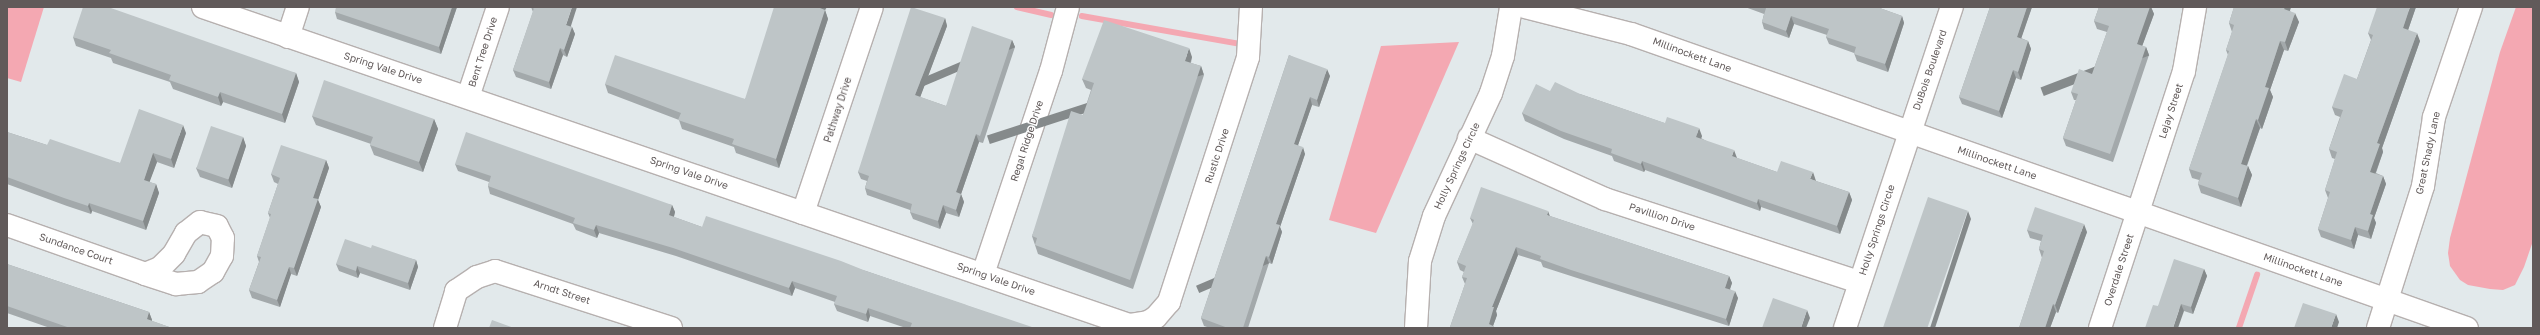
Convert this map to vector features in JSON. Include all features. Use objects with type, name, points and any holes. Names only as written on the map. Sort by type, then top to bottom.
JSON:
[{"type":"street","name":"Spring Vale Drive","points":[[203,7],[1129,325],[1148,322],[1156,317],[1169,302]]},
{"type":"street","points":[[288,37],[298,7]]},
{"type":"street","name":"Bent Tree Drive","points":[[468,97],[498,7]]},
{"type":"street","name":"Pathway Drive","points":[[803,213],[872,7]]},
{"type":"street","name":"Regal Ridge Drive","points":[[983,274],[1051,71],[1068,7]]},
{"type":"street","name":"Rustic Drive","points":[[1169,302],[1246,63],[1251,7]]},
{"type":"street","name":"Holly Springs Circle","points":[[1416,328],[1420,261],[1434,216],[1491,93],[1503,56],[1511,7]]},
{"type":"street","name":"Millinockett Lane","points":[[1525,7],[1631,34],[2467,328]]},
{"type":"street","name":"DuBois Boulevard","points":[[1909,132],[1952,7]]},
{"type":"street","name":"Lejay Street","points":[[2137,212],[2184,71],[2195,7]]},
{"type":"street","name":"Great Shady Lane","points":[[2378,328],[2423,186],[2434,117],[2471,7]]},
{"type":"street","name":"Holly Springs Circle","points":[[1845,328],[1909,132]]},
{"type":"street","name":"Pavillion Drive","points":[[1469,138],[1605,199],[1860,282]]},
{"type":"street","name":"Overdale Street","points":[[2100,328],[2137,212]]},
{"type":"street","name":"Sundance Court","points":[[7,225],[144,274]]},
{"type":"street","name":"Arndt Street","points":[[444,328],[456,291],[477,277],[495,271],[671,328]]},
{"type":"shaded area","points":[[7,7],[44,7],[21,82],[7,78]]},
{"type":"shaded area","points":[[2516,7],[2533,7],[2533,241],[2524,267],[2515,285],[2503,290],[2468,285],[2460,280],[2450,266],[2448,253],[2450,238],[2500,52]]},
{"type":"shaded area","points":[[1459,42],[1376,233],[1329,220],[1381,46]]},
{"type":"building","points":[[83,7],[108,7],[296,73],[282,114],[220,92],[218,97],[169,80],[171,75],[109,53],[111,50],[73,37]]},
{"type":"building","points":[[336,7],[452,7],[439,47],[335,12]]},
{"type":"building","points":[[531,7],[572,7],[566,25],[572,27],[564,50],[560,48],[549,82],[513,70],[534,8]]},
{"type":"building","points":[[774,7],[820,7],[825,10],[776,159],[732,144],[734,139],[678,120],[681,113],[605,84],[615,55],[745,99]]},
{"type":"building","points":[[911,7],[945,18],[915,95],[946,106],[972,26],[1012,40],[980,136],[976,134],[956,192],[961,194],[956,210],[943,205],[938,221],[910,212],[912,204],[865,188],[869,176],[858,172]]},
{"type":"building","points":[[1764,7],[1877,7],[1902,16],[1885,64],[1854,54],[1856,47],[1826,37],[1829,29],[1791,16],[1786,31],[1762,22],[1766,8]]},
{"type":"building","points":[[1990,7],[2027,7],[2017,37],[2028,41],[2018,72],[2013,70],[1999,111],[1959,97]]},
{"type":"building","points":[[2099,7],[2150,7],[2137,44],[2146,47],[2110,154],[2063,138],[2078,94],[2071,92],[2079,69],[2092,74],[2109,26],[2094,21]]},
{"type":"building","points":[[2234,7],[2285,7],[2284,9],[2295,13],[2285,42],[2280,41],[2265,87],[2269,88],[2258,120],[2256,119],[2241,164],[2248,166],[2238,198],[2198,184],[2202,173],[2189,169],[2229,51],[2226,50],[2234,25],[2229,23]]},
{"type":"building","points":[[2377,7],[2410,7],[2403,28],[2417,33],[2377,143],[2380,144],[2370,172],[2383,176],[2370,214],[2373,215],[2368,231],[2355,227],[2351,240],[2318,229],[2330,192],[2325,190],[2337,152],[2329,149],[2343,110],[2332,107],[2344,74],[2357,79],[2373,35],[2368,33]]},
{"type":"building","points":[[1104,20],[1189,48],[1185,61],[1201,66],[1130,280],[1035,245],[1037,238],[1032,236],[1071,111],[1083,115],[1094,83],[1082,79]]},
{"type":"building","points":[[1289,55],[1327,69],[1317,100],[1310,97],[1294,144],[1303,147],[1276,224],[1280,225],[1269,257],[1266,256],[1243,328],[1228,328],[1201,318]]},
{"type":"building","points":[[324,80],[434,119],[419,162],[370,145],[373,137],[312,116]]},
{"type":"building","points":[[1555,82],[1580,94],[1665,123],[1667,117],[1699,128],[1696,137],[1734,150],[1732,156],[1777,172],[1781,161],[1813,172],[1810,179],[1849,192],[1837,226],[1758,199],[1757,203],[1642,161],[1641,164],[1611,153],[1612,149],[1561,131],[1522,113],[1536,84],[1550,91]]},
{"type":"building","points":[[139,109],[183,125],[171,159],[153,153],[144,180],[156,184],[143,221],[89,203],[88,206],[7,177],[7,132],[47,145],[50,139],[120,163]]},
{"type":"building","points":[[211,126],[243,137],[228,180],[196,169]]},
{"type":"building","points":[[466,132],[672,205],[669,215],[702,227],[706,216],[841,261],[1032,328],[910,328],[912,323],[868,308],[866,314],[834,304],[837,296],[792,281],[789,288],[673,248],[596,225],[594,230],[573,223],[575,218],[488,186],[491,176],[455,164]]},
{"type":"building","points":[[281,145],[326,160],[313,198],[318,199],[294,268],[289,267],[277,300],[249,290],[261,257],[257,256],[271,214],[268,213],[280,178],[271,174]]},
{"type":"building","points":[[1481,187],[1548,211],[1547,215],[1729,276],[1725,288],[1735,291],[1726,319],[1571,270],[1540,259],[1541,256],[1516,247],[1492,307],[1494,307],[1489,324],[1493,326],[1493,328],[1450,327],[1467,278],[1462,277],[1466,266],[1457,262],[1474,220],[1470,218]]},
{"type":"building","points":[[1928,197],[1968,211],[1927,328],[1883,327]]},
{"type":"building","points":[[2035,207],[2084,224],[2055,305],[2053,304],[2045,328],[2019,328],[2044,251],[2039,249],[2043,235],[2027,230]]},
{"type":"building","points":[[345,239],[371,248],[372,245],[416,260],[408,283],[357,266],[356,271],[336,264]]},
{"type":"building","points":[[2174,259],[2204,269],[2191,307],[2181,304],[2173,328],[2145,328],[2153,305],[2158,306]]},
{"type":"building","points":[[7,264],[149,312],[147,319],[172,328],[70,328],[7,306]]},
{"type":"building","points":[[1773,298],[1807,310],[1801,328],[1762,328]]},
{"type":"building","points":[[2303,303],[2336,314],[2331,328],[2294,328]]},
{"type":"building","points":[[492,320],[514,328],[489,328]]},
{"type":"waterway","points":[[1017,7],[1051,15]]},
{"type":"waterway","points":[[1082,16],[1240,44]]},
{"type":"waterway","points":[[2239,328],[2257,275]]}]
